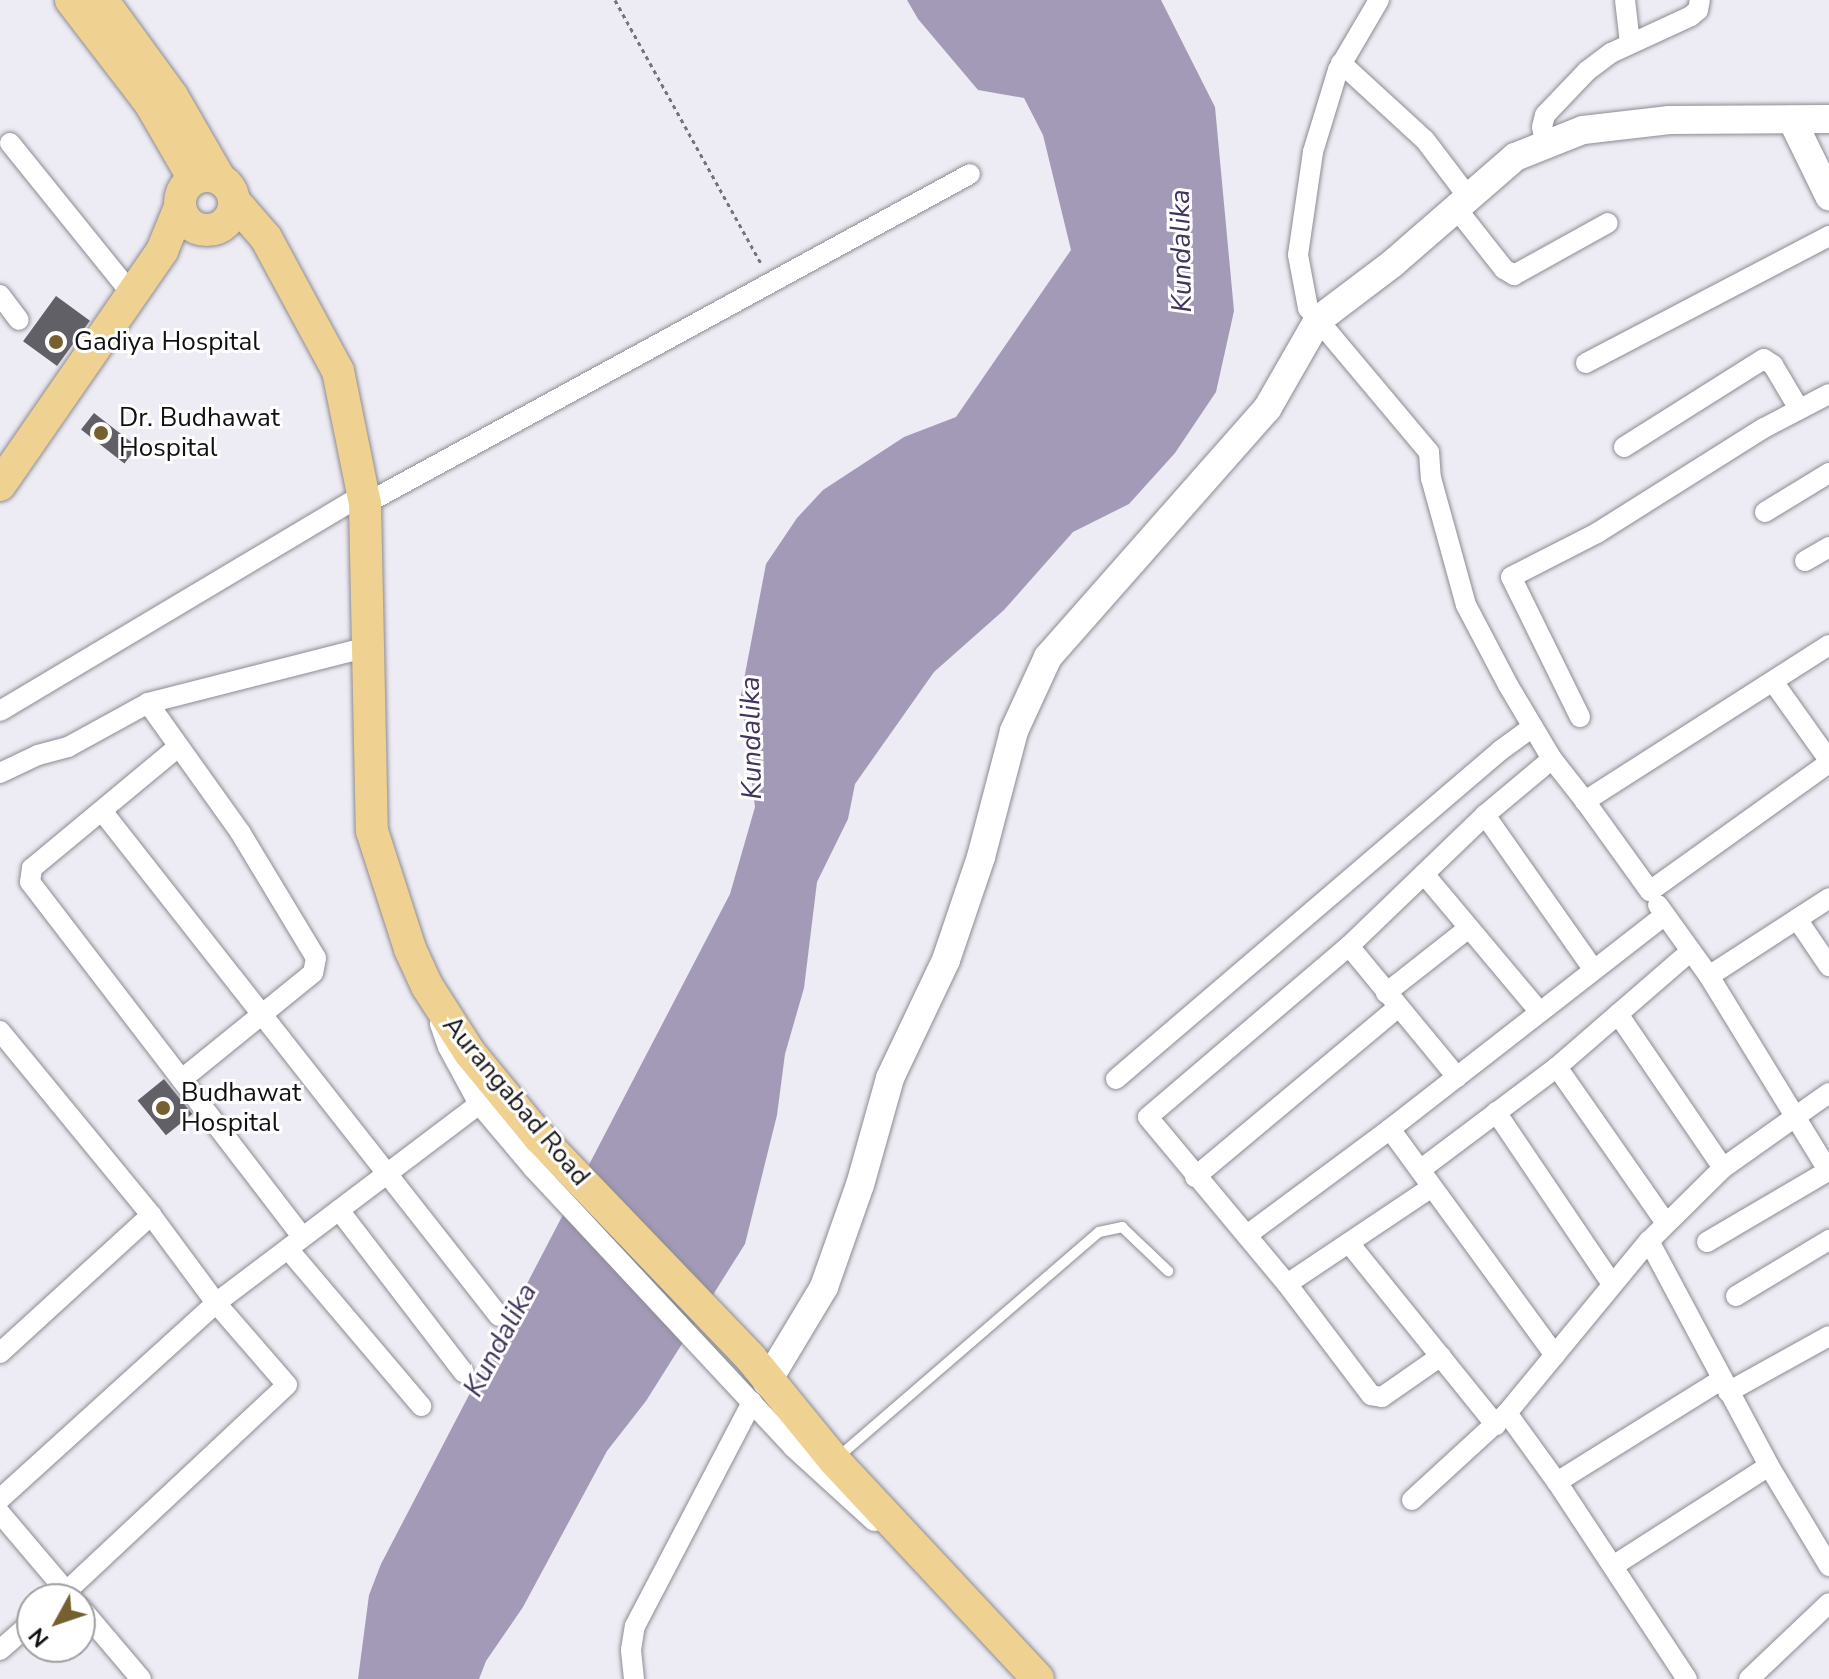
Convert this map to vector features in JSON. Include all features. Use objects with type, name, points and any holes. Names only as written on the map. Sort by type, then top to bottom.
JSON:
[{"type":"main road","name":"Aurangabad Road","points":[[71,0],[150,103],[209,203],[266,238],[338,371],[365,499],[372,831],[410,949],[427,986],[470,1053],[539,1137],[756,1380],[1038,1679]]},
{"type":"main road","name":"Aurangabad Road","points":[[102,0],[172,96],[209,203]]},
{"type":"main road","points":[[0,485],[162,251],[209,203]]},
{"type":"street","points":[[1379,0],[1341,63],[1313,152],[1298,255],[1308,308],[1429,452],[1431,478],[1466,605],[1533,727],[1552,759],[1709,976],[1829,1172],[1707,1242]]},
{"type":"street","points":[[1625,0],[1630,43]]},
{"type":"street","points":[[1545,145],[1542,127],[1545,115],[1599,61],[1630,43],[1691,16],[1698,10],[1700,0]]},
{"type":"street","points":[[1341,63],[1425,140],[1504,269],[1514,275],[1608,223]]},
{"type":"street","points":[[634,1679],[631,1650],[635,1626],[756,1380],[824,1287],[860,1185],[890,1078],[946,960],[981,857],[1014,731],[1048,657],[1267,409],[1318,320],[1392,264],[1515,157],[1583,130],[1669,120],[1829,119]]},
{"type":"street","points":[[1792,120],[1829,196]]},
{"type":"street","points":[[3,141],[131,293]]},
{"type":"street","points":[[0,711],[365,499],[970,174]]},
{"type":"street","points":[[1586,363],[1829,236]]},
{"type":"street","points":[[0,295],[19,320]]},
{"type":"street","points":[[1624,447],[1764,359],[1773,365],[1799,409]]},
{"type":"street","points":[[1580,717],[1511,577],[1597,533],[1799,409],[1829,394]]},
{"type":"street","points":[[1765,512],[1829,473]]},
{"type":"street","points":[[1805,561],[1829,547]]},
{"type":"street","points":[[1585,801],[1829,645]]},
{"type":"street","points":[[0,773],[38,755],[68,747],[148,703],[367,647]]},
{"type":"street","points":[[1650,891],[1829,762],[1774,683]]},
{"type":"street","points":[[148,703],[240,832],[316,958],[313,973],[182,1079]]},
{"type":"street","points":[[1116,1079],[1501,750],[1533,727]]},
{"type":"street","points":[[178,747],[32,868],[30,882],[182,1079],[295,1243],[421,1406]]},
{"type":"street","points":[[1441,1356],[1376,1398],[1247,1235],[1151,1124],[1150,1114],[1349,946],[1485,815],[1552,759]]},
{"type":"street","points":[[102,811],[389,1172],[499,1316]]},
{"type":"street","points":[[1485,815],[1594,970]]},
{"type":"street","points":[[1424,874],[1540,1012]]},
{"type":"street","points":[[1709,976],[1829,898]]},
{"type":"street","points":[[1247,1235],[1390,1129],[1665,915]]},
{"type":"street","points":[[1797,919],[1829,966]]},
{"type":"street","points":[[1195,1177],[1469,928]]},
{"type":"street","points":[[1349,946],[1457,1077]]},
{"type":"street","points":[[1420,1170],[1557,1067],[1691,951]]},
{"type":"street","points":[[427,986],[448,1047],[479,1104],[674,1319],[756,1380],[836,1490],[949,1584]]},
{"type":"street","points":[[1618,1014],[1723,1168]]},
{"type":"street","points":[[0,1031],[151,1215],[216,1303],[287,1385],[85,1583]]},
{"type":"street","points":[[1557,1067],[1666,1223]]},
{"type":"street","points":[[1412,1500],[1501,1419],[1666,1223],[1723,1168],[1795,1114],[1829,1093]]},
{"type":"street","points":[[0,1499],[216,1303],[479,1104]]},
{"type":"street","points":[[1496,1112],[1612,1284]]},
{"type":"street","points":[[1390,1129],[1555,1355]]},
{"type":"street","points":[[1287,1284],[1432,1187]]},
{"type":"street","points":[[339,1210],[464,1373]]},
{"type":"street","points":[[0,1353],[151,1215]]},
{"type":"street","points":[[1736,1296],[1829,1240]]},
{"type":"street","points":[[1649,1241],[1769,1466],[1829,1566]]},
{"type":"street","points":[[1349,1243],[1441,1356],[1557,1482],[1685,1678]]},
{"type":"street","points":[[1557,1482],[1725,1386],[1829,1336]]},
{"type":"street","points":[[1613,1566],[1769,1466]]},
{"type":"street","points":[[0,1513],[56,1583]]},
{"type":"street","points":[[1749,1679],[1829,1603]]},
{"type":"street","points":[[96,1629],[141,1679]]},
{"type":"street","points":[[0,1650],[16,1636]]},
{"type":"lane","points":[[834,1460],[1099,1232],[1122,1227],[1168,1271]]},
{"type":"path","points":[[615,0],[772,282]]},
{"type":"water","name":"Kundalika","points":[[907,0],[1161,0],[1215,107],[1234,311],[1216,392],[1175,453],[1129,504],[1073,532],[1004,610],[934,672],[855,784],[848,819],[817,882],[804,988],[785,1054],[777,1115],[745,1244],[646,1401],[607,1451],[523,1607],[486,1661],[479,1679],[358,1679],[369,1595],[381,1564],[730,894],[755,807],[741,695],[766,564],[797,518],[823,490],[904,437],[956,417],[1071,250],[1043,135],[1024,98],[978,90],[918,19]]},
{"type":"building","points":[[56,296],[90,321],[57,366],[23,341]]},
{"type":"building","points":[[94,413],[137,447],[124,463],[81,430]]},
{"type":"building","points":[[164,1079],[192,1114],[166,1135],[138,1100]]},
{"type":"place","name":"Gadiya Hospital","points":[[56,342]]},
{"type":"place","name":"Dr. Budhawat Hospital","points":[[101,433]]},
{"type":"place","name":"Budhawat Hospital","points":[[163,1108]]}]
